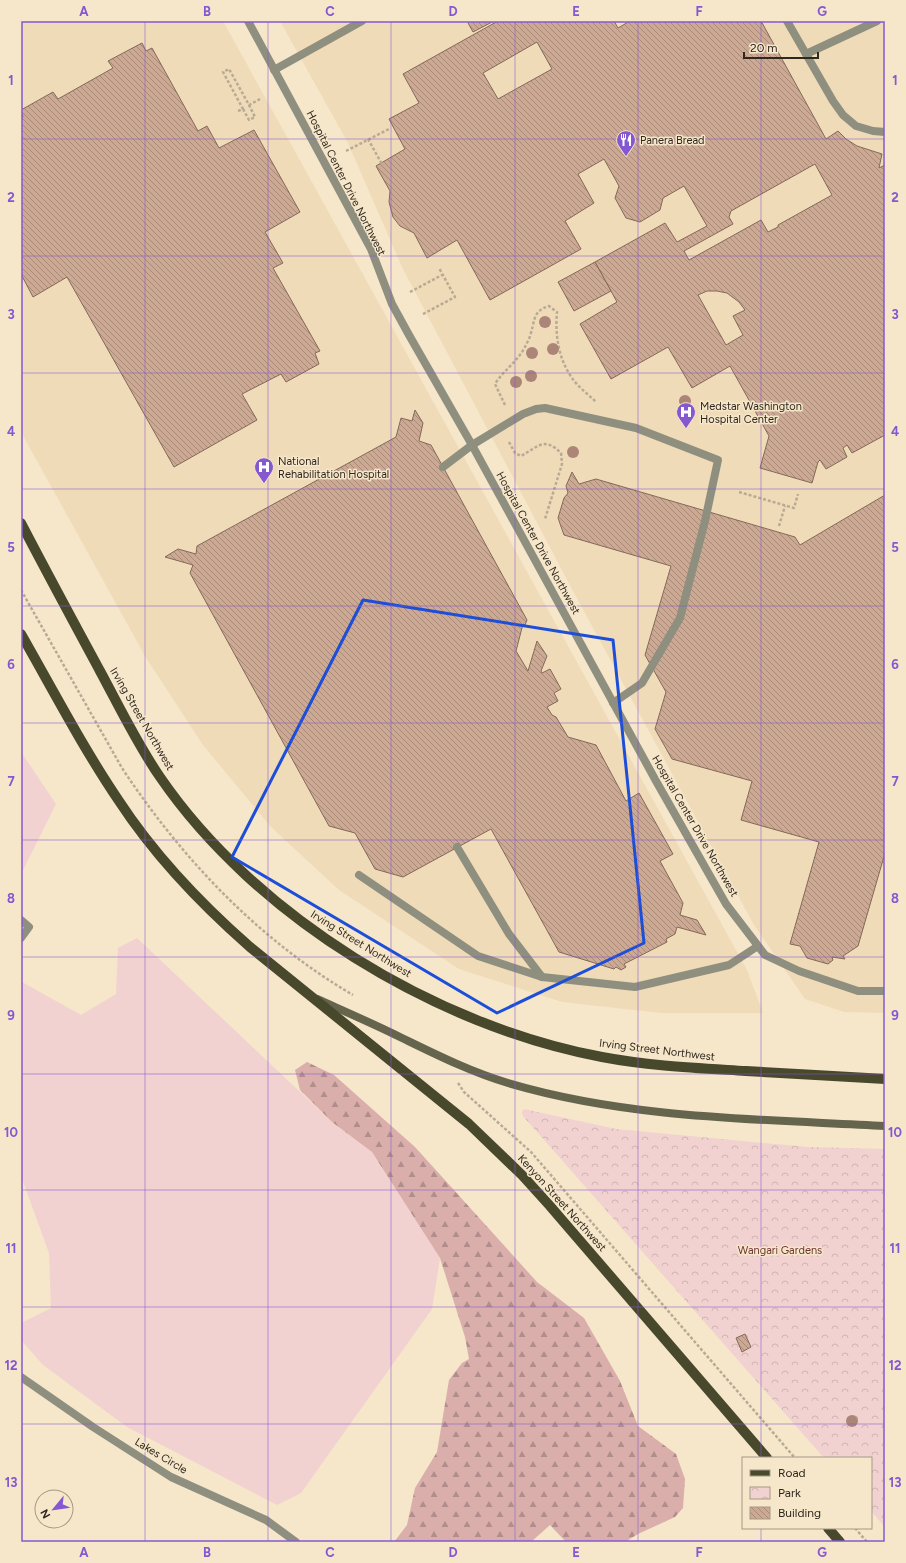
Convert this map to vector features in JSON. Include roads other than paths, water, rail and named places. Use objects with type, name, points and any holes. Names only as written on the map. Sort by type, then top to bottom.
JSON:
[{"type":"main road","name":"Irving Street Northwest","points":[[21,523],[133,733],[160,777],[180,804],[203,831],[251,880],[296,917],[338,946],[421,996],[450,1009],[529,1038],[577,1052],[627,1061],[691,1068],[885,1079]]},
{"type":"main road","points":[[21,634],[104,778],[134,823],[181,880],[225,925],[309,995],[453,1062],[508,1083],[558,1095],[611,1106],[668,1113],[885,1126]]},
{"type":"main road","name":"Kenyon Street Northwest","points":[[309,995],[469,1124],[522,1175],[766,1457]]},
{"type":"main road","points":[[829,1529],[840,1542]]},
{"type":"street","name":"Hospital Center Drive Northwest","points":[[248,21],[371,249],[381,279],[402,322],[472,445],[726,904],[765,955],[799,972],[858,990],[885,991]]},
{"type":"street","points":[[274,70],[362,21]]},
{"type":"street","points":[[788,21],[842,115],[856,126],[873,131],[885,132]]},
{"type":"street","points":[[806,54],[877,21]]},
{"type":"street","points":[[443,467],[472,445],[523,414],[536,409],[545,408],[636,428],[718,460],[705,521],[680,618],[642,683],[613,702]]},
{"type":"street","points":[[457,847],[509,934],[542,977]]},
{"type":"street","points":[[359,875],[478,956],[542,977],[635,987],[729,965],[758,946]]},
{"type":"street","points":[[21,920],[29,927],[21,938]]},
{"type":"street","name":"Lakes Circle","points":[[21,1377],[93,1427],[171,1477],[266,1520],[296,1542]]},
{"type":"place","name":"Panera Bread","points":[[626,157]]},
{"type":"place","name":"Medstar Washington Hospital Center","points":[[686,429]]},
{"type":"place","name":"National Rehabilitation Hospital","points":[[264,484]]},
{"type":"park label","name":"Wangari Gardens","points":[[780,1250]]}]
